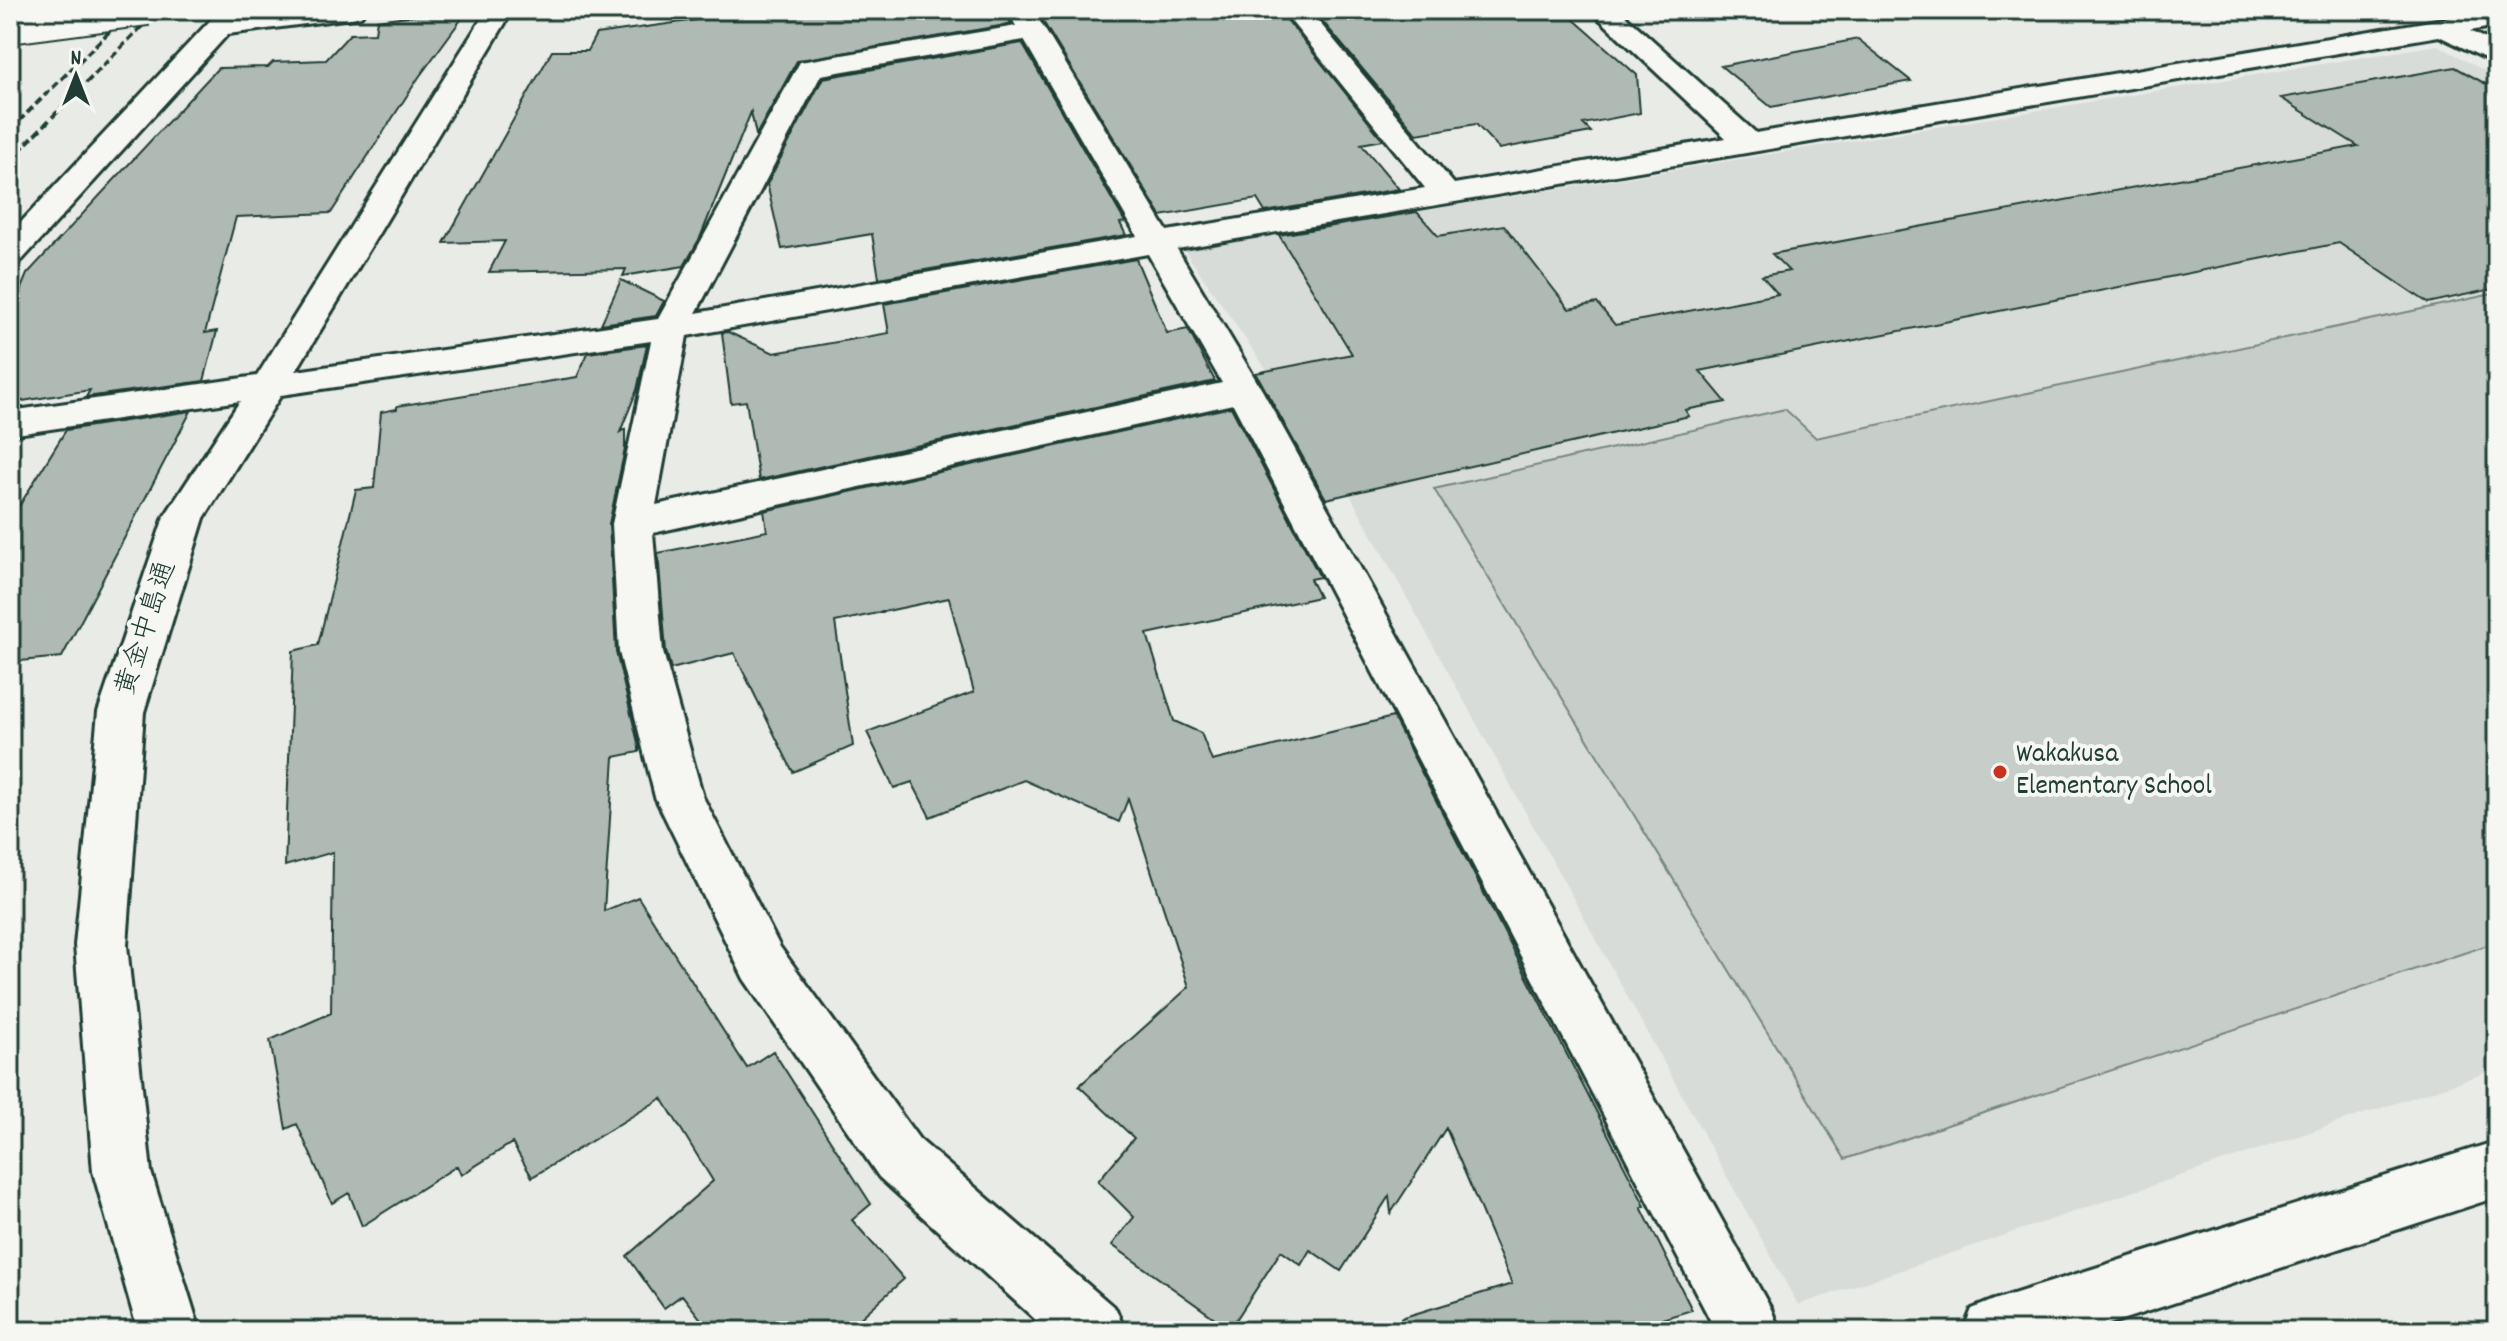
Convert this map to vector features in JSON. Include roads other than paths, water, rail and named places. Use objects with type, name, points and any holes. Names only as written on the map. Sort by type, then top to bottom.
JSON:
[{"type":"street","points":[[10,29],[32,10]]},
{"type":"street","points":[[10,29],[148,10]]},
{"type":"street","points":[[10,253],[227,19],[352,10]]},
{"type":"street","name":"黄金中島通","points":[[169,1331],[122,1172],[101,945],[121,712],[184,517],[270,384],[500,10]]},
{"type":"street","points":[[1295,10],[1447,195]]},
{"type":"street","points":[[1603,10],[1749,143]]},
{"type":"street","points":[[10,423],[671,328],[1156,243],[2497,18]]},
{"type":"street","points":[[1094,1331],[899,1158],[762,963],[679,797],[641,652],[632,524],[671,328],[810,68],[1026,20],[1244,390],[1749,1331]]},
{"type":"street","points":[[2445,28],[2497,56]]},
{"type":"street","points":[[632,524],[1244,390]]},
{"type":"street","points":[[1994,1331],[2497,1169]]},
{"type":"railway","points":[[10,130],[131,10]]},
{"type":"railway","points":[[10,160],[158,10]]},
{"type":"place","name":"Wakakusa Elementary School","points":[[2000,772]]}]
